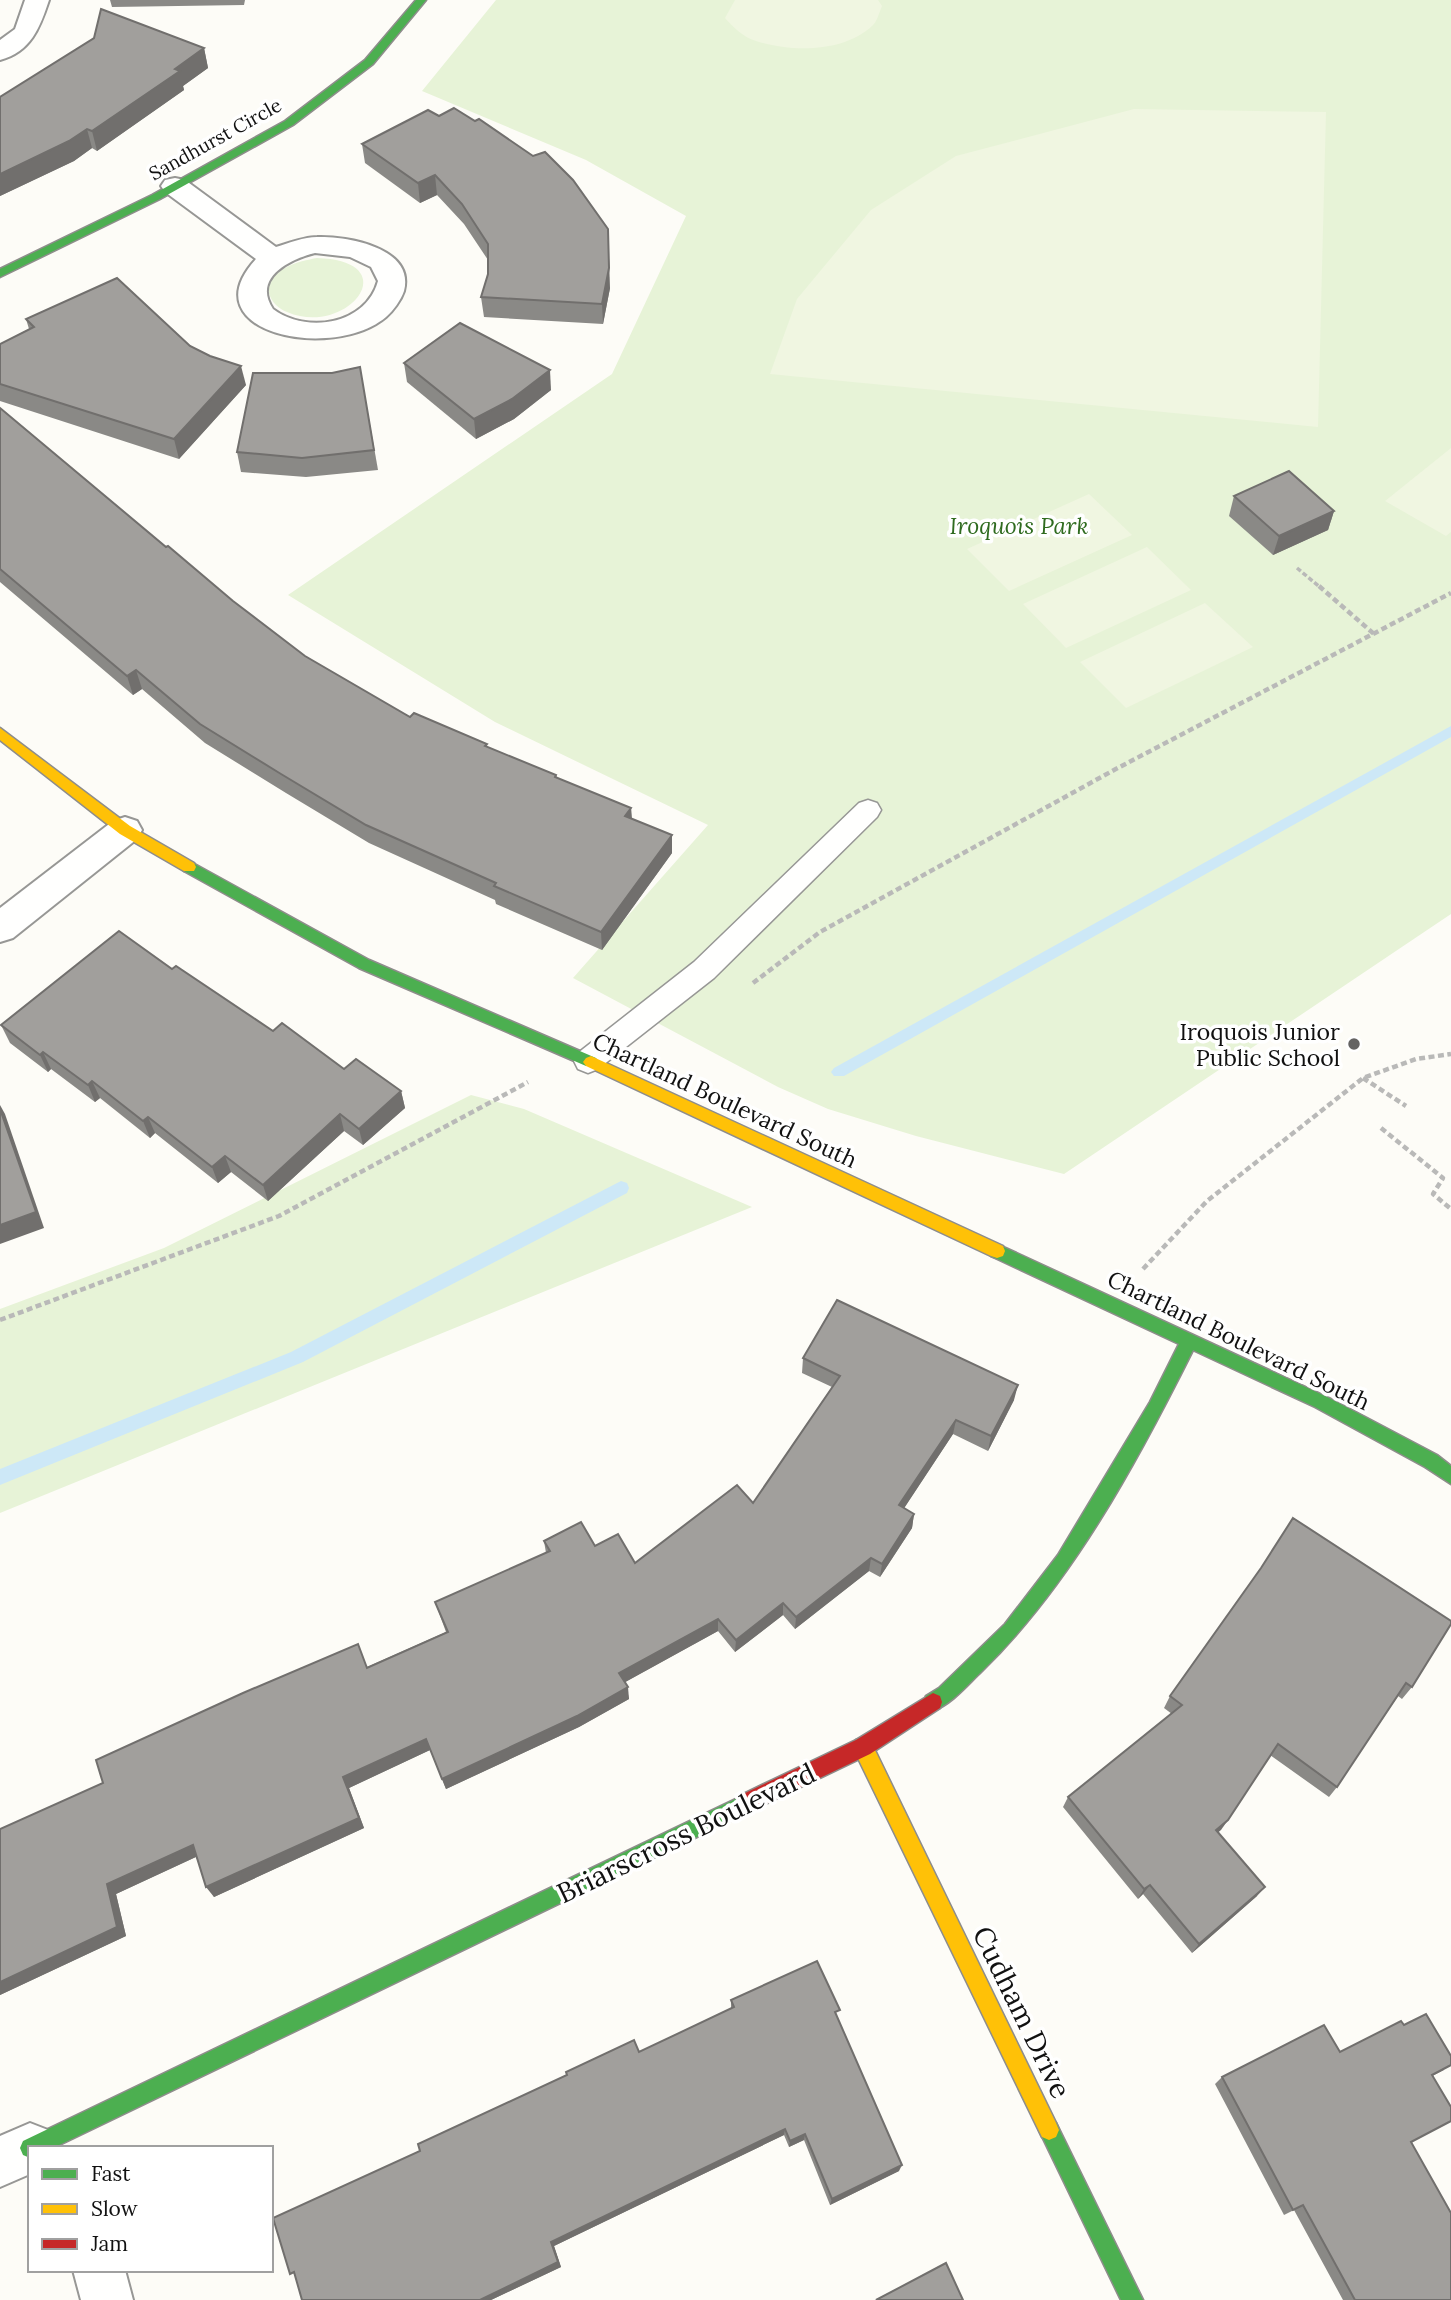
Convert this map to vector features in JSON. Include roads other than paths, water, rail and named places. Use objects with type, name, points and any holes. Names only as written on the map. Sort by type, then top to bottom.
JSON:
[{"type":"street","points":[[0,52],[26,32],[37,0]]},
{"type":"street","name":"Sandhurst Circle","points":[[0,273],[175,186],[289,123],[369,62],[421,0]]},
{"type":"street","points":[[175,186],[274,259]]},
{"type":"street","points":[[316,245],[359,249],[376,257],[387,268],[392,282],[388,296],[370,315],[341,328],[317,331],[294,329],[259,312],[252,299],[252,285],[260,271],[274,259],[293,250],[316,245]]},
{"type":"street","name":"Chartland Boulevard South","points":[[0,733],[125,830],[244,900],[364,964],[588,1060],[1190,1340],[1321,1402],[1431,1461],[1451,1476]]},
{"type":"street","points":[[0,928],[125,830]]},
{"type":"street","name":"Briarscross Boulevard","points":[[49,2144],[863,1747],[945,1694],[1011,1630],[1064,1561],[1156,1407],[1190,1340]]},
{"type":"street","name":"Cudham Drive","points":[[863,1747],[1132,2300]]},
{"type":"street","name":"Briarscross Boulevard","points":[[0,2162],[28,2152]]},
{"type":"street","points":[[100,2272],[107,2300]]},
{"type":"lane","points":[[588,1060],[704,970],[869,810]]},
{"type":"waterway","points":[[839,1072],[1451,731]]},
{"type":"waterway","points":[[0,1477],[297,1357],[621,1188]]},
{"type":"place","name":"Iroquois Junior Public School","points":[[1354,1044]]},
{"type":"park label","name":"Iroquois Park","points":[[1019,525]]}]
